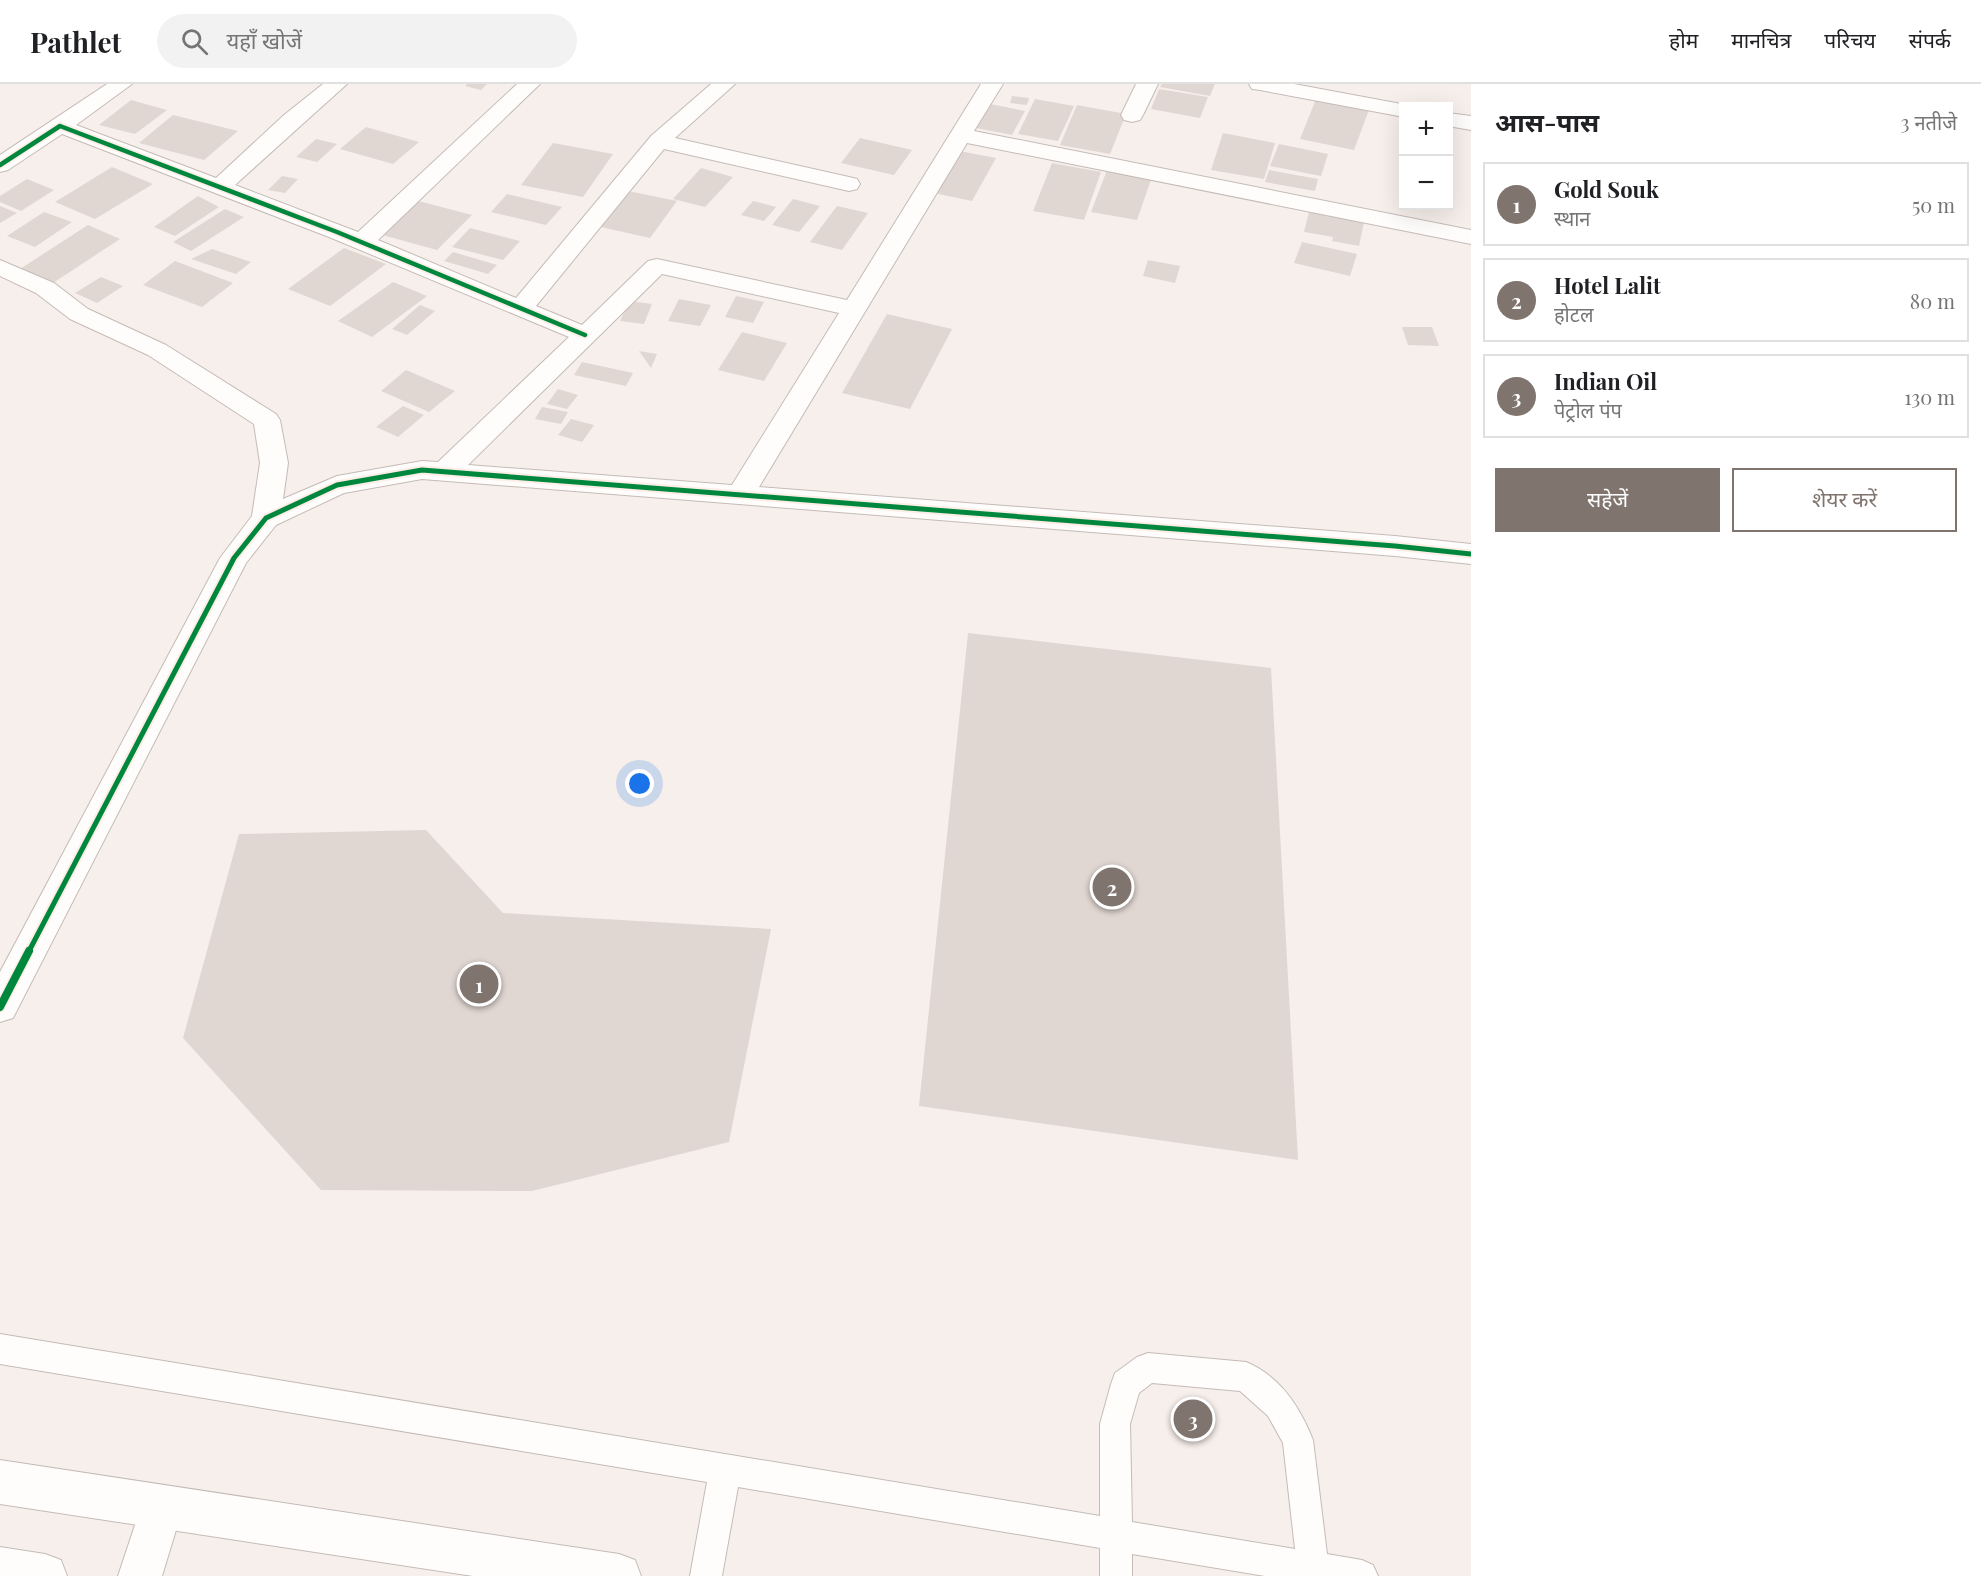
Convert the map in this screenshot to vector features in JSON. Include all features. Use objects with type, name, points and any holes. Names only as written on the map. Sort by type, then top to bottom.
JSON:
[{"type":"street","points":[[0,165],[121,84]]},
{"type":"street","points":[[220,187],[292,120],[336,84]]},
{"type":"street","points":[[362,242],[529,84]]},
{"type":"street","points":[[521,309],[659,141],[724,84]]},
{"type":"street","points":[[740,495],[992,84]]},
{"type":"street","points":[[1132,115],[1147,84]]},
{"type":"street","points":[[1260,84],[1399,110]]},
{"type":"street","points":[[1453,120],[1471,123]]},
{"type":"street","points":[[60,126],[362,242],[585,335]]},
{"type":"street","points":[[960,135],[1471,237]]},
{"type":"street","points":[[659,141],[849,184]]},
{"type":"street","points":[[444,472],[657,266],[854,309]]},
{"type":"street","points":[[0,267],[45,288],[80,314],[157,350],[267,420],[274,463],[266,518]]},
{"type":"street","points":[[0,1007],[234,558],[266,518],[337,485],[422,470],[1471,554]]},
{"type":"street","points":[[0,1482],[619,1576]]},
{"type":"street","points":[[140,1576],[161,1506]]},
{"type":"street","points":[[0,1569],[45,1576]]},
{"type":"lane","points":[[0,1349],[1362,1576]]},
{"type":"lane","points":[[1116,1576],[1115,1424],[1126,1384],[1148,1368],[1246,1377],[1279,1405],[1298,1440],[1313,1568]]},
{"type":"lane","points":[[706,1576],[725,1470]]},
{"type":"building","points":[[467,84],[487,84],[481,90],[465,86]]},
{"type":"building","points":[[1162,84],[1215,84],[1210,96],[1160,87]]},
{"type":"building","points":[[1159,89],[1208,97],[1200,118],[1151,109]]},
{"type":"building","points":[[1012,96],[1029,98],[1027,105],[1010,103]]},
{"type":"building","points":[[1035,99],[1074,106],[1058,141],[1018,134]]},
{"type":"building","points":[[1316,99],[1369,110],[1354,150],[1300,139]]},
{"type":"building","points":[[131,100],[167,110],[135,134],[99,125]]},
{"type":"building","points":[[985,103],[1025,111],[1012,135],[971,127]]},
{"type":"building","points":[[1077,105],[1126,114],[1110,154],[1060,145]]},
{"type":"building","points":[[173,115],[238,131],[204,160],[139,143]]},
{"type":"building","points":[[366,127],[419,142],[393,164],[340,149]]},
{"type":"building","points":[[1223,133],[1275,143],[1264,179],[1211,170]]},
{"type":"building","points":[[860,138],[912,150],[894,175],[841,163]]},
{"type":"building","points":[[316,139],[337,144],[317,162],[296,157]]},
{"type":"building","points":[[553,143],[613,154],[583,197],[521,185]]},
{"type":"building","points":[[1279,144],[1328,154],[1321,176],[1270,166]]},
{"type":"building","points":[[954,150],[996,158],[972,201],[929,192]]},
{"type":"building","points":[[1052,163],[1101,172],[1084,220],[1033,211]]},
{"type":"building","points":[[112,167],[153,184],[95,219],[55,202]]},
{"type":"building","points":[[701,168],[733,177],[705,207],[673,199]]},
{"type":"building","points":[[1107,170],[1152,177],[1137,220],[1091,212]]},
{"type":"building","points":[[1269,170],[1318,179],[1315,191],[1265,182]]},
{"type":"building","points":[[282,176],[298,179],[285,193],[268,190]]},
{"type":"building","points":[[27,179],[54,190],[21,211],[0,202],[0,196]]},
{"type":"building","points":[[628,191],[677,201],[650,238],[601,227]]},
{"type":"building","points":[[507,194],[562,207],[546,225],[491,212]]},
{"type":"building","points":[[198,196],[219,207],[175,236],[154,227]]},
{"type":"building","points":[[411,199],[472,215],[437,250],[375,233]]},
{"type":"building","points":[[793,199],[820,206],[799,232],[772,225]]},
{"type":"building","points":[[753,201],[776,207],[764,221],[741,215]]},
{"type":"building","points":[[0,206],[17,213],[0,223]]},
{"type":"building","points":[[837,206],[868,213],[842,250],[810,242]]},
{"type":"building","points":[[225,209],[244,217],[191,251],[173,242]]},
{"type":"building","points":[[44,212],[72,222],[35,247],[7,236]]},
{"type":"building","points":[[1309,212],[1364,222],[1359,246],[1332,241],[1333,237],[1304,232]]},
{"type":"building","points":[[88,225],[120,239],[53,283],[20,269]]},
{"type":"building","points":[[470,228],[520,241],[503,260],[452,247]]},
{"type":"building","points":[[1302,242],[1357,254],[1350,276],[1294,263]]},
{"type":"building","points":[[344,248],[386,264],[330,306],[288,289]]},
{"type":"building","points":[[212,249],[251,262],[236,274],[191,259]]},
{"type":"building","points":[[453,252],[497,265],[488,274],[444,261]]},
{"type":"building","points":[[1148,260],[1180,266],[1175,283],[1143,276]]},
{"type":"building","points":[[175,261],[233,283],[202,307],[143,285]]},
{"type":"building","points":[[101,277],[123,286],[97,303],[75,293]]},
{"type":"building","points":[[393,282],[427,296],[372,337],[338,321]]},
{"type":"building","points":[[736,296],[764,302],[753,323],[725,317]]},
{"type":"building","points":[[679,299],[711,305],[700,326],[668,321]]},
{"type":"building","points":[[629,301],[652,304],[644,324],[620,321]]},
{"type":"building","points":[[420,305],[435,311],[407,335],[392,329]]},
{"type":"building","points":[[887,314],[952,329],[910,409],[842,393]]},
{"type":"building","points":[[1402,327],[1432,327],[1439,346],[1408,345]]},
{"type":"building","points":[[742,332],[787,343],[764,381],[718,370]]},
{"type":"building","points":[[639,351],[657,354],[651,368]]},
{"type":"building","points":[[582,362],[633,373],[626,386],[574,375]]},
{"type":"building","points":[[406,370],[455,391],[429,412],[381,391]]},
{"type":"building","points":[[558,389],[578,395],[567,409],[547,404]]},
{"type":"building","points":[[403,406],[424,415],[398,437],[376,427]]},
{"type":"building","points":[[542,407],[568,412],[561,424],[535,419]]},
{"type":"building","points":[[571,419],[594,425],[582,442],[558,435]]},
{"type":"building","points":[[968,633],[1271,668],[1298,1160],[919,1106]]},
{"type":"building","points":[[426,830],[503,913],[771,929],[729,1142],[532,1191],[321,1190],[183,1038],[239,834]]},
{"type":"cycle path","points":[[0,165],[60,126],[337,232],[585,335]]},
{"type":"cycle path","points":[[0,1007],[234,558],[266,518],[337,485],[422,470],[1395,546],[1471,554]]},
{"type":"place","name":"Hotel Lalit","points":[[1112,887]]},
{"type":"place","name":"Gold Souk","points":[[479,984]]},
{"type":"place","name":"Indian Oil","points":[[1193,1419]]}]
